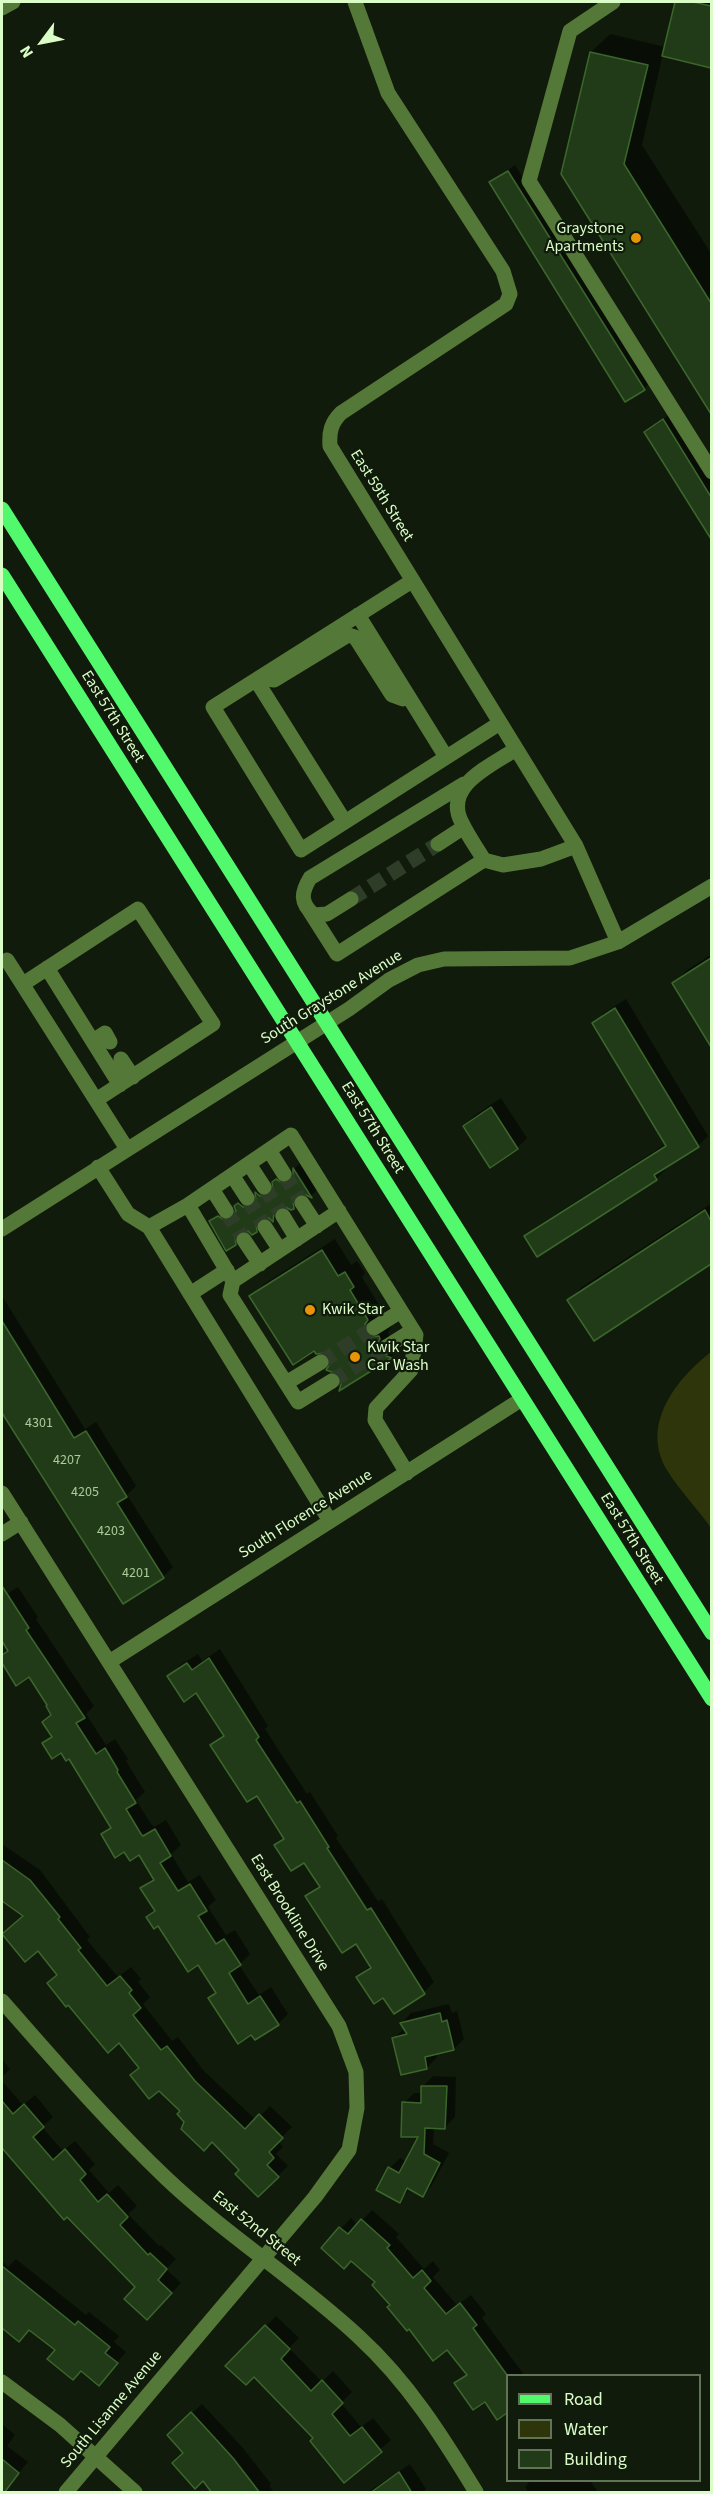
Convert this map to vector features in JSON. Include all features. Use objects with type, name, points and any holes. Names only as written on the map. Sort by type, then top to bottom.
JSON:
[{"type":"main road","name":"East 57th Street","points":[[2,509],[711,1632]]},
{"type":"main road","name":"East 57th Street","points":[[2,575],[711,1699]]},
{"type":"street","points":[[2,8],[13,2]]},
{"type":"street","name":"East 59th Street","points":[[355,2],[388,93],[503,270],[510,294],[506,304],[334,419],[329,433],[333,453],[576,846],[618,942]]},
{"type":"street","points":[[613,2],[570,31],[529,182],[711,472]]},
{"type":"street","points":[[412,581],[213,707],[301,850],[443,753],[500,723]]},
{"type":"street","points":[[358,615],[443,753]]},
{"type":"street","points":[[257,679],[274,680],[348,635],[355,637],[392,695],[403,699],[409,698]]},
{"type":"street","points":[[257,679],[347,820]]},
{"type":"street","points":[[484,860],[337,954],[302,898],[302,891],[310,878],[465,784],[516,749]]},
{"type":"street","points":[[465,784],[456,804],[464,827],[484,860],[503,865],[541,859],[576,846]]},
{"type":"street","points":[[438,844],[464,827]]},
{"type":"street","name":"South Graystone Avenue","points":[[2,1229],[327,1023],[389,980],[418,965],[444,959],[570,958],[618,942],[711,885]]},
{"type":"street","points":[[309,910],[314,915],[321,915],[351,899]]},
{"type":"street","points":[[22,984],[138,909],[213,1024],[96,1100]]},
{"type":"street","points":[[7,960],[127,1149]]},
{"type":"street","points":[[47,968],[93,1041],[126,1081]]},
{"type":"street","points":[[93,1041],[105,1033],[110,1042]]},
{"type":"street","points":[[121,1059],[126,1081]]},
{"type":"street","points":[[149,1227],[188,1205],[291,1136],[416,1335],[411,1370],[376,1408],[375,1420],[407,1473]]},
{"type":"street","points":[[269,1150],[284,1174]]},
{"type":"street","points":[[249,1164],[264,1187]]},
{"type":"street","points":[[98,1167],[128,1214],[149,1227],[330,1521]]},
{"type":"street","points":[[232,1175],[247,1198]]},
{"type":"street","points":[[212,1189],[226,1211]]},
{"type":"street","points":[[302,1203],[317,1226]]},
{"type":"street","points":[[188,1205],[230,1275],[230,1295],[298,1402],[332,1381]]},
{"type":"street","points":[[190,1294],[260,1263],[339,1211]]},
{"type":"street","points":[[283,1216],[297,1239]]},
{"type":"street","points":[[265,1227],[280,1250]]},
{"type":"street","points":[[244,1240],[260,1263]]},
{"type":"street","points":[[374,1328],[401,1311]]},
{"type":"street","points":[[386,1347],[413,1330]]},
{"type":"street","points":[[286,1383],[321,1362]]},
{"type":"street","name":"South Florence Avenue","points":[[109,1662],[522,1400]]},
{"type":"street","name":"East Brookline Drive","points":[[2,1493],[339,2026],[356,2072],[357,2108],[349,2150],[315,2197],[186,2351]]},
{"type":"street","points":[[2,1534],[21,1522]]},
{"type":"street","name":"East 52nd Street","points":[[2,2001],[77,2086],[167,2179],[359,2337],[401,2380],[430,2418],[476,2493]]},
{"type":"street","name":"South Lisanne Avenue","points":[[66,2493],[186,2351]]},
{"type":"street","points":[[2,2382],[60,2425],[135,2493]]},
{"type":"water","points":[[711,1352],[711,1528],[667,1470],[660,1453],[658,1436],[660,1420],[675,1389]]},
{"type":"building","points":[[675,2],[693,2],[711,6],[711,68],[662,56]]},
{"type":"building","name":"Graystone Apartments","points":[[590,52],[648,65],[624,164],[711,303],[711,414],[561,174]]},
{"type":"building","points":[[508,171],[645,390],[625,402],[489,182]]},
{"type":"building","points":[[663,419],[711,497],[711,539],[644,432]]},
{"type":"building","points":[[711,958],[711,1047],[672,983]]},
{"type":"building","points":[[615,1008],[699,1147],[654,1175],[657,1180],[537,1257],[524,1236],[666,1146],[592,1023]]},
{"type":"building","points":[[491,1107],[518,1149],[490,1168],[463,1126]]},
{"type":"building","points":[[293,1168],[312,1198],[302,1193],[297,1195],[293,1199],[294,1209],[283,1206],[277,1208],[273,1222],[269,1218],[260,1219],[256,1223],[257,1232],[252,1235],[248,1231],[239,1232],[235,1236],[236,1245],[226,1251],[209,1221],[218,1216],[226,1221],[232,1219],[236,1211],[234,1206],[238,1203],[243,1207],[252,1206],[256,1202],[255,1192],[260,1196],[269,1195],[273,1191],[272,1182],[276,1179],[284,1184],[290,1182],[293,1178]]},
{"type":"building","points":[[705,1210],[711,1221],[711,1264],[594,1341],[567,1300]]},
{"type":"building","name":"Kwik Star","points":[[322,1250],[338,1276],[345,1272],[354,1287],[350,1290],[368,1320],[365,1324],[366,1333],[370,1337],[379,1336],[376,1347],[378,1353],[392,1358],[339,1391],[342,1381],[340,1375],[326,1370],[331,1362],[329,1357],[325,1353],[316,1354],[314,1351],[293,1365],[249,1296]]},
{"type":"building","points":[[2,1321],[74,1438],[86,1431],[127,1497],[117,1503],[164,1578],[123,1604],[2,1413]]},
{"type":"building","points":[[2,1586],[29,1628],[26,1630],[85,1718],[76,1723],[96,1754],[105,1748],[118,1770],[117,1772],[136,1803],[126,1809],[141,1834],[143,1836],[155,1829],[171,1856],[160,1863],[178,1891],[190,1884],[207,1911],[198,1916],[216,1944],[224,1939],[241,1965],[229,1973],[248,2004],[260,1996],[279,2025],[255,2040],[251,2035],[238,2044],[208,1998],[216,1993],[198,1965],[188,1972],[158,1926],[154,1929],[146,1917],[155,1911],[140,1888],[154,1880],[139,1855],[130,1861],[124,1852],[115,1858],[101,1834],[111,1828],[69,1759],[66,1761],[61,1753],[52,1759],[42,1743],[52,1737],[42,1722],[51,1715],[47,1705],[29,1677],[16,1686],[2,1663],[2,1655],[8,1651],[2,1641]]},
{"type":"building","points":[[209,1658],[259,1737],[256,1740],[297,1803],[300,1801],[367,1910],[371,1908],[425,1994],[394,2014],[383,1998],[374,2004],[356,1977],[371,1968],[356,1944],[342,1953],[305,1896],[320,1887],[304,1863],[291,1871],[274,1845],[284,1839],[257,1796],[247,1802],[210,1745],[224,1736],[196,1693],[184,1702],[167,1676],[187,1663],[192,1670]]},
{"type":"building","points":[[2,1860],[30,1880],[60,1917],[58,1919],[81,1948],[78,1950],[107,1986],[120,1976],[132,1990],[129,1993],[141,2008],[133,2015],[161,2050],[167,2046],[195,2081],[245,2129],[259,2114],[283,2138],[269,2152],[274,2158],[267,2165],[279,2177],[258,2197],[235,2174],[239,2170],[212,2142],[204,2151],[181,2129],[184,2122],[177,2114],[180,2111],[159,2091],[149,2099],[130,2075],[139,2068],[119,2043],[108,2053],[68,2005],[66,2007],[47,1983],[57,1975],[38,1951],[25,1962],[2,1934],[23,1916],[2,1901]]},
{"type":"building","points":[[440,2013],[442,2022],[447,2020],[454,2050],[425,2057],[427,2069],[401,2075],[392,2038],[407,2034],[400,2023]]},
{"type":"building","points":[[421,2086],[447,2086],[445,2129],[425,2128],[424,2154],[440,2163],[423,2197],[407,2188],[400,2203],[376,2190],[388,2167],[399,2173],[418,2137],[401,2137],[402,2102],[421,2103]]},
{"type":"building","points":[[2,2101],[13,2114],[24,2104],[44,2127],[33,2137],[53,2160],[65,2149],[86,2174],[80,2180],[98,2202],[107,2194],[128,2217],[120,2225],[148,2255],[150,2253],[167,2269],[158,2280],[172,2293],[147,2320],[124,2299],[135,2287],[67,2217],[64,2220],[2,2148]]},
{"type":"building","points":[[361,2219],[390,2245],[387,2248],[413,2278],[422,2270],[431,2281],[424,2288],[446,2314],[460,2303],[477,2325],[473,2328],[506,2374],[506,2414],[497,2420],[485,2402],[473,2410],[454,2383],[467,2375],[447,2350],[433,2361],[409,2329],[407,2331],[387,2307],[390,2305],[372,2285],[375,2282],[351,2261],[344,2269],[321,2248],[339,2227],[348,2234]]},
{"type":"building","points":[[2,2266],[75,2325],[78,2321],[110,2347],[105,2353],[118,2363],[99,2386],[81,2371],[73,2380],[47,2359],[55,2350],[29,2330],[19,2342],[2,2328]]},
{"type":"building","points":[[265,2325],[290,2349],[281,2359],[311,2391],[322,2380],[343,2403],[332,2414],[350,2436],[362,2427],[382,2452],[344,2483],[310,2441],[313,2438],[254,2377],[246,2385],[225,2366]]},
{"type":"building","points":[[191,2412],[233,2458],[260,2493],[212,2493],[203,2481],[195,2489],[172,2463],[183,2453],[167,2435]]},
{"type":"building","points":[[2,2459],[19,2473],[4,2493],[2,2493]]},
{"type":"building","points":[[399,2472],[412,2493],[370,2493]]},
{"type":"tunnel","points":[[351,899],[438,844]]},
{"type":"tunnel","points":[[284,1174],[302,1203]]},
{"type":"tunnel","points":[[264,1187],[283,1216]]},
{"type":"tunnel","points":[[247,1198],[265,1227]]},
{"type":"tunnel","points":[[226,1211],[244,1240]]},
{"type":"tunnel","points":[[321,1362],[374,1328]]},
{"type":"tunnel","points":[[332,1381],[386,1347]]},
{"type":"place","name":"Graystone Apartments","points":[[636,238]]},
{"type":"place","name":"Kwik Star","points":[[310,1310]]},
{"type":"place","name":"Kwik Star Car Wash","points":[[355,1357]]}]
